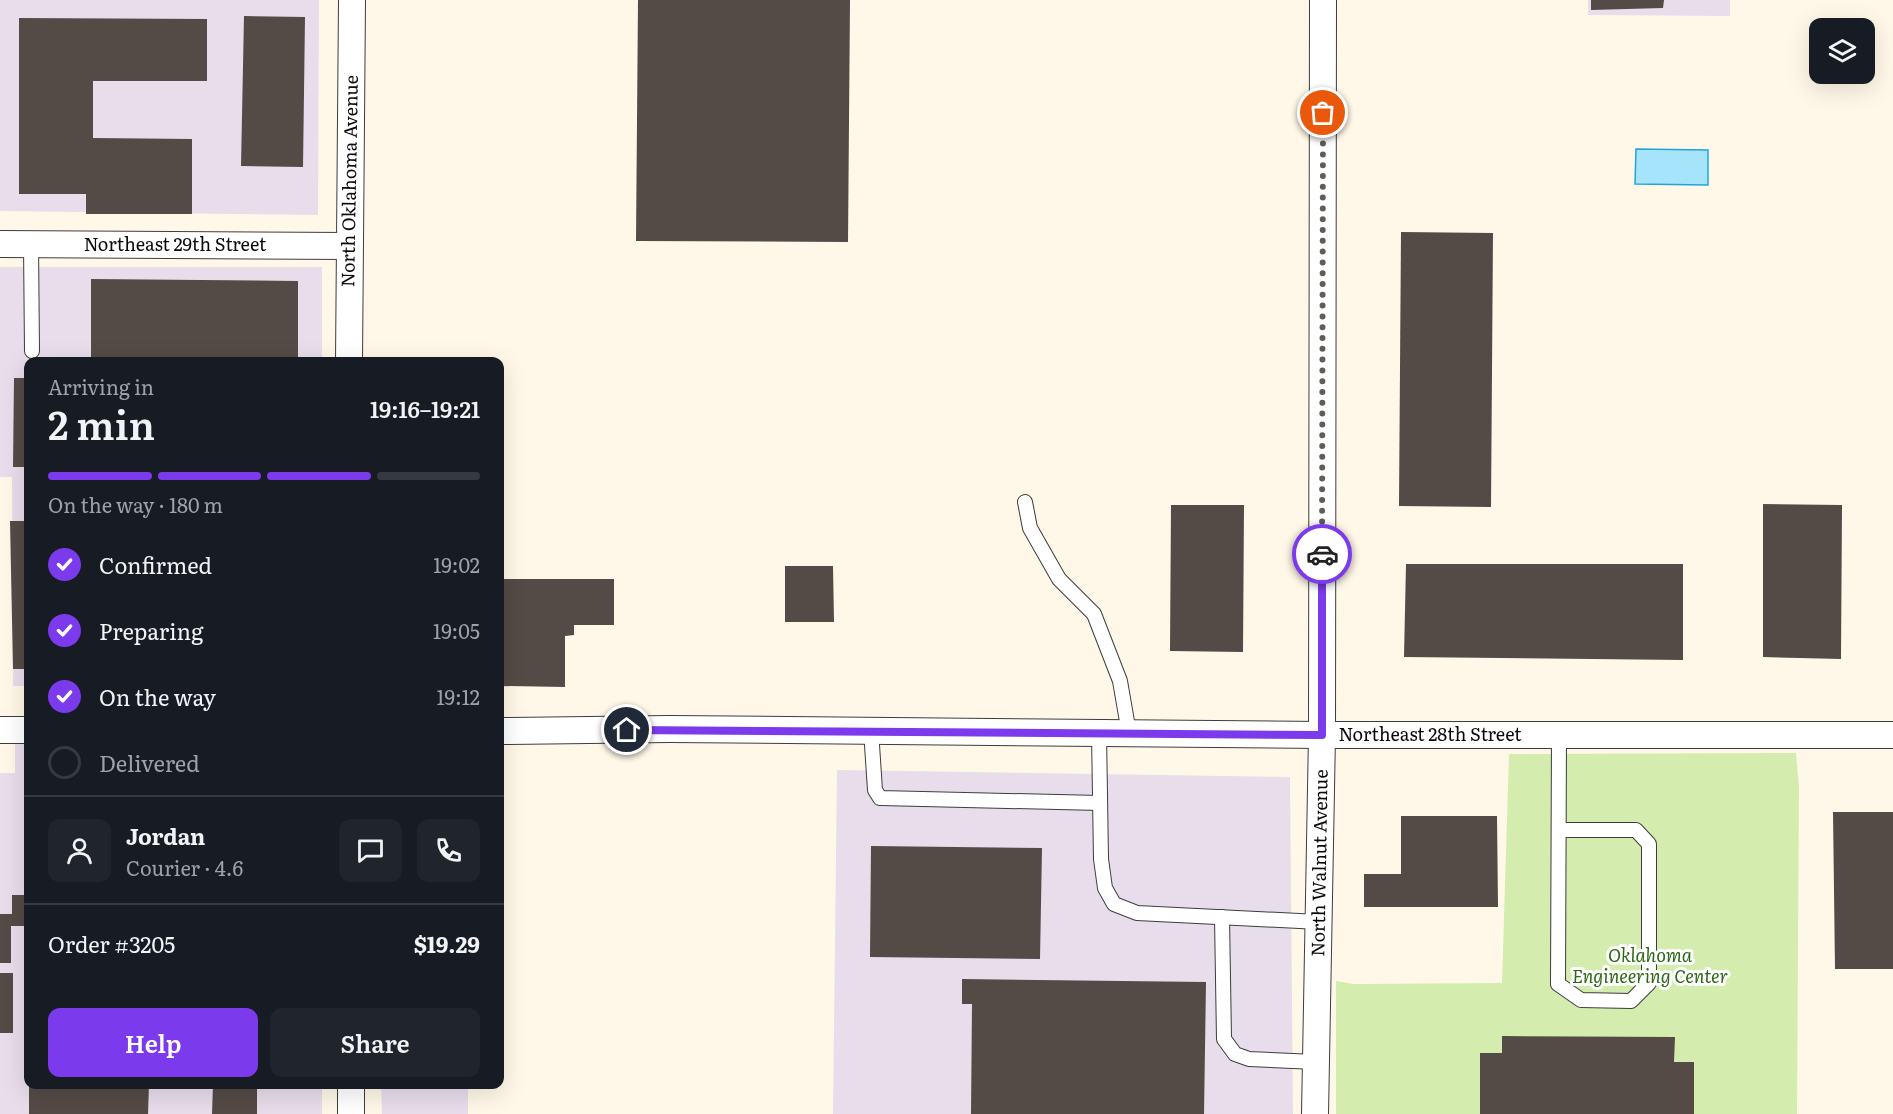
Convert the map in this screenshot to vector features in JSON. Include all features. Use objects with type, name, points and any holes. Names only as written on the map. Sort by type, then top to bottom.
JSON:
[{"type":"street","name":"North Oklahoma Avenue","points":[[349,357],[352,0]]},
{"type":"street","name":"North Walnut Avenue","points":[[1316,1114],[1322,735],[1323,0]]},
{"type":"street","name":"Northeast 29th Street","points":[[0,244],[350,246]]},
{"type":"street","points":[[0,730],[24,730]]},
{"type":"street","name":"Northeast 28th Street","points":[[504,731],[871,730],[1322,735],[1893,735]]},
{"type":"street","points":[[351,1089],[351,1114]]},
{"type":"lane","points":[[31,244],[32,351]]},
{"type":"lane","points":[[1025,502],[1030,528],[1059,579],[1094,614],[1120,681],[1129,733]]},
{"type":"lane","points":[[871,730],[875,790],[880,798],[1100,803]]},
{"type":"lane","points":[[1099,733],[1102,877],[1114,904],[1137,913],[1319,921]]},
{"type":"lane","points":[[1559,734],[1558,984],[1581,1000],[1631,1001],[1649,983],[1649,844],[1636,830],[1559,830]]},
{"type":"lane","points":[[1222,917],[1224,1039],[1235,1054],[1249,1059],[1316,1062]]},
{"type":"shaded area","points":[[0,0],[319,0],[318,215],[0,211]]},
{"type":"shaded area","points":[[1588,0],[1730,0],[1730,16],[1588,15]]},
{"type":"shaded area","points":[[0,267],[322,267],[322,357],[24,357],[24,686],[13,686],[12,477],[0,477]]},
{"type":"shaded area","points":[[15,743],[24,743],[24,1089],[322,1089],[322,1114],[0,1114],[0,773],[15,773]]},
{"type":"shaded area","points":[[837,770],[1290,777],[1293,1114],[833,1114]]},
{"type":"shaded area","points":[[381,1089],[468,1089],[468,1114],[382,1114]]},
{"type":"green space","name":"Oklahoma Engineering Center","points":[[1796,753],[1799,787],[1797,1114],[1336,1114],[1336,981],[1354,984],[1502,983],[1509,754]]},
{"type":"water","points":[[1636,149],[1708,150],[1708,185],[1635,184]]},
{"type":"building","points":[[638,0],[850,0],[848,242],[636,241]]},
{"type":"building","points":[[1591,0],[1664,0],[1663,8],[1591,10]]},
{"type":"building","points":[[244,16],[305,17],[303,167],[241,166]]},
{"type":"building","points":[[19,18],[207,19],[207,81],[93,81],[93,138],[192,139],[192,214],[86,214],[86,194],[19,194]]},
{"type":"building","points":[[1401,232],[1493,233],[1491,507],[1399,506]]},
{"type":"building","points":[[91,279],[298,281],[298,357],[91,357]]},
{"type":"building","points":[[14,378],[24,378],[24,467],[13,467]]},
{"type":"building","points":[[1763,504],[1842,505],[1841,659],[1763,657]]},
{"type":"building","points":[[1171,505],[1244,505],[1243,652],[1170,651]]},
{"type":"building","points":[[10,521],[24,521],[24,669],[13,669]]},
{"type":"building","points":[[1406,564],[1683,564],[1683,660],[1404,657]]},
{"type":"building","points":[[785,566],[833,566],[834,622],[785,622]]},
{"type":"building","points":[[504,579],[614,579],[614,625],[574,625],[574,635],[565,636],[565,687],[504,686]]},
{"type":"building","points":[[1833,812],[1893,812],[1893,969],[1835,969]]},
{"type":"building","points":[[1401,816],[1497,816],[1498,907],[1364,907],[1364,874],[1401,874]]},
{"type":"building","points":[[871,846],[1042,848],[1040,959],[870,957]]},
{"type":"building","points":[[12,895],[24,895],[24,926],[11,926],[11,963],[0,963],[0,914],[12,914]]},
{"type":"building","points":[[0,973],[13,973],[13,1033],[0,1033]]},
{"type":"building","points":[[962,979],[1206,982],[1204,1114],[971,1114],[972,1004],[962,1004]]},
{"type":"building","points":[[1502,1036],[1675,1037],[1674,1062],[1694,1062],[1694,1114],[1480,1114],[1480,1053],[1502,1053]]},
{"type":"building","points":[[29,1089],[149,1089],[148,1114],[29,1114]]},
{"type":"building","points":[[213,1089],[257,1089],[257,1114],[212,1114]]},
{"type":"way so far","points":[[1322,554],[1323,113]]},
{"type":"route","points":[[627,730],[1322,735],[1322,554]]}]
